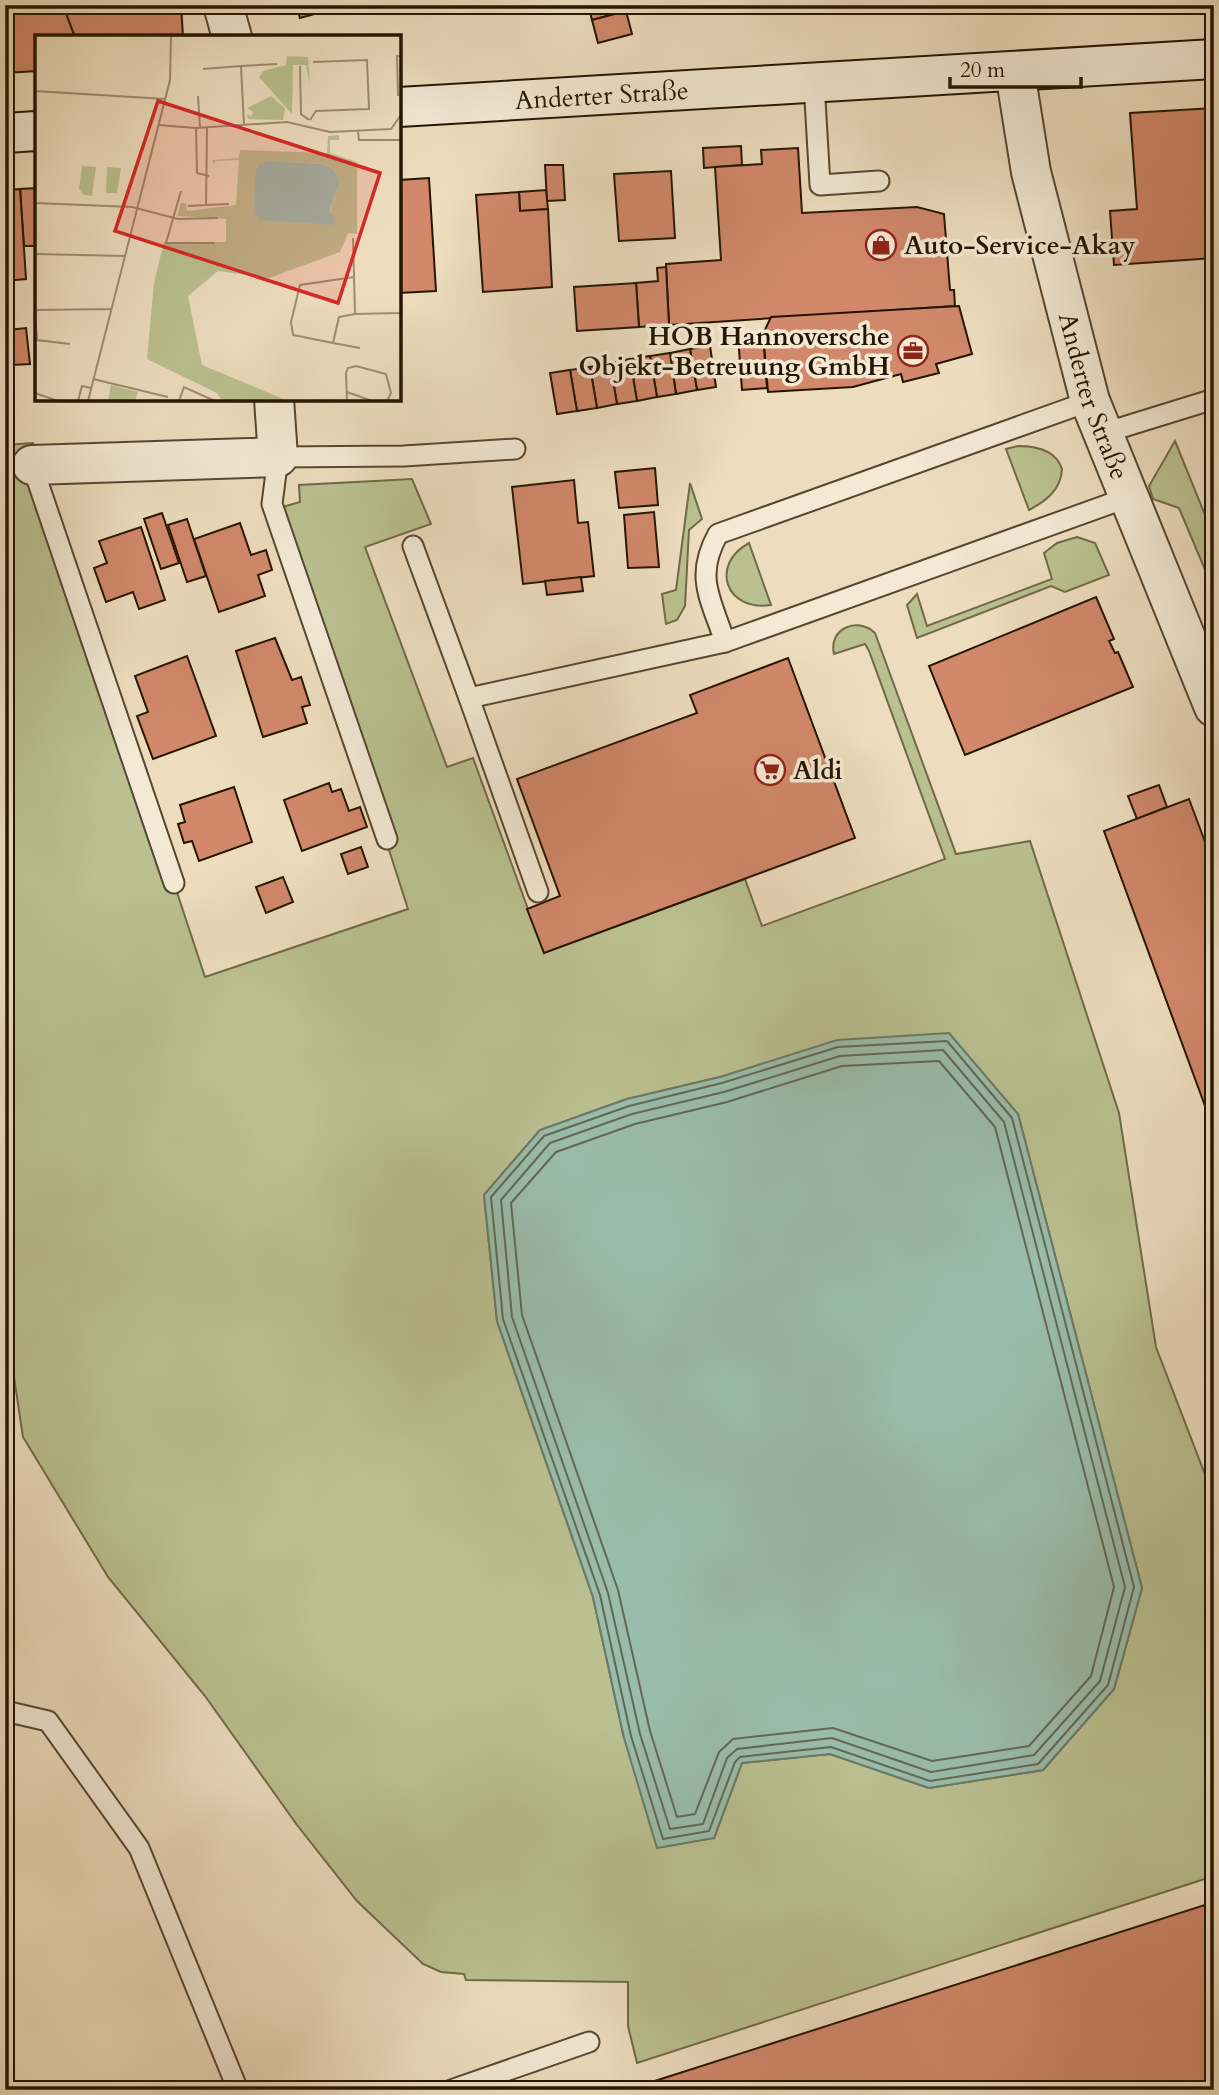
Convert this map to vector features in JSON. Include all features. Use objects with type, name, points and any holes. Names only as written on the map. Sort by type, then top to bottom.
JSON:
[{"type":"street","points":[[223,5],[231,35]]},
{"type":"street","name":"Anderter Straße","points":[[401,107],[1214,60]]},
{"type":"street","name":"Anderter Straße","points":[[1015,72],[1037,198],[1097,417],[1214,707]]},
{"type":"street","points":[[5,133],[35,131]]},
{"type":"street","points":[[32,465],[278,457],[274,401]]},
{"type":"lane","points":[[814,83],[820,185],[879,181]]},
{"type":"lane","points":[[725,642],[705,583],[706,557],[718,534],[1097,417],[1214,399]]},
{"type":"lane","points":[[387,839],[272,504],[278,457],[404,456],[515,449]]},
{"type":"lane","points":[[32,465],[174,883]]},
{"type":"lane","points":[[469,698],[725,642],[1129,497]]},
{"type":"lane","points":[[413,546],[538,892]]},
{"type":"lane","points":[[5,1711],[48,1721],[139,1848],[238,2090]]},
{"type":"lane","points":[[451,2090],[589,2042]]},
{"type":"shaded area","points":[[1175,441],[1214,537],[1214,591],[1179,508],[1153,499],[1149,486]]},
{"type":"shaded area","points":[[33,443],[49,506],[205,977],[408,909],[279,508],[300,502],[299,485],[412,479],[431,524],[365,547],[447,767],[473,758],[544,953],[745,879],[762,926],[945,859],[869,651],[865,644],[834,654],[835,638],[846,628],[860,626],[875,633],[956,854],[1030,841],[1119,1113],[1156,1347],[1214,1498],[1214,1876],[637,2063],[628,2026],[628,1982],[466,1980],[464,1974],[441,1972],[423,1964],[357,1901],[297,1825],[205,1696],[108,1577],[23,1437],[5,1318],[5,445]],"holes":[[[720,1077],[1018,1114],[1142,1588],[1114,1689],[1043,1770],[929,1788],[830,1754],[742,1763],[714,1838],[624,1738],[593,1597],[497,1321],[484,1195],[540,1130],[627,1099]]]},
{"type":"shaded area","points":[[1018,446],[1050,453],[1062,469],[1059,483],[1052,494],[1029,510],[1006,449]]},
{"type":"shaded area","points":[[690,483],[702,519],[689,530],[685,606],[677,620],[666,624],[662,594],[676,590]]},
{"type":"shaded area","points":[[1077,537],[1095,543],[1109,575],[1065,592],[1051,586],[917,638],[907,605],[917,594],[927,626],[1052,579],[1044,553],[1057,543]]},
{"type":"shaded area","points":[[749,543],[771,605],[755,605],[743,601],[728,585],[729,563],[737,552]]},
{"type":"water","points":[[949,1033],[1018,1114],[1142,1588],[1114,1689],[1043,1770],[929,1788],[830,1754],[742,1763],[714,1838],[657,1848],[624,1738],[593,1597],[497,1321],[484,1195],[540,1130],[627,1099],[720,1077],[837,1040]]},
{"type":"building","points":[[5,5],[63,5],[74,35],[35,35],[35,71],[5,73]]},
{"type":"building","points":[[63,5],[181,5],[183,35],[74,35]]},
{"type":"building","points":[[296,5],[347,5],[300,18]]},
{"type":"building","points":[[588,5],[625,5],[626,11],[592,20]]},
{"type":"building","points":[[626,11],[632,34],[598,43],[592,20]]},
{"type":"building","points":[[1214,108],[1214,258],[1114,265],[1110,211],[1137,209],[1130,113]]},
{"type":"building","points":[[741,146],[742,165],[704,168],[703,148]]},
{"type":"building","points":[[798,148],[802,213],[917,207],[944,214],[950,290],[954,290],[955,306],[669,325],[666,264],[721,260],[715,167],[762,164],[761,150]]},
{"type":"building","points":[[545,165],[563,165],[565,200],[547,201]]},
{"type":"building","points":[[671,171],[675,238],[619,241],[614,174]]},
{"type":"building","points":[[429,178],[436,291],[401,293],[401,180]]},
{"type":"building","points":[[35,188],[35,246],[24,246],[20,189]]},
{"type":"building","points":[[20,189],[26,279],[5,281],[5,190]]},
{"type":"building","points":[[546,190],[548,209],[520,211],[519,192]]},
{"type":"building","points":[[519,192],[520,211],[548,209],[552,287],[483,292],[476,195]]},
{"type":"building","points":[[666,267],[669,325],[639,327],[636,283],[658,281],[657,268]]},
{"type":"building","points":[[636,283],[639,327],[577,331],[574,287]]},
{"type":"building","points":[[959,306],[972,354],[936,364],[939,373],[903,382],[901,374],[853,387],[768,392],[763,334],[771,317]]},
{"type":"building","points":[[5,312],[11,365],[5,366]]},
{"type":"building","points":[[26,328],[30,364],[11,365],[8,330]]},
{"type":"building","points":[[763,334],[767,388],[742,390],[738,336]]},
{"type":"building","points":[[710,346],[716,387],[697,390],[690,349]]},
{"type":"building","points":[[690,349],[697,390],[676,394],[670,353]]},
{"type":"building","points":[[670,353],[676,394],[657,397],[650,356]]},
{"type":"building","points":[[650,356],[657,397],[637,401],[630,359]]},
{"type":"building","points":[[630,359],[637,401],[617,404],[610,363]]},
{"type":"building","points":[[610,363],[617,404],[597,408],[590,367]]},
{"type":"building","points":[[590,367],[597,408],[577,411],[570,370]]},
{"type":"building","points":[[570,370],[577,411],[557,414],[550,373]]},
{"type":"building","points":[[655,468],[658,505],[619,508],[615,472]]},
{"type":"building","points":[[574,480],[578,523],[588,522],[594,576],[523,584],[512,487]]},
{"type":"building","points":[[654,512],[659,567],[628,568],[624,515]]},
{"type":"building","points":[[162,513],[179,563],[161,569],[144,519]]},
{"type":"building","points":[[187,519],[206,576],[187,582],[168,525]]},
{"type":"building","points":[[240,523],[251,555],[266,550],[272,570],[258,575],[265,596],[219,612],[194,539]]},
{"type":"building","points":[[141,527],[165,600],[139,609],[133,592],[106,602],[94,568],[107,563],[99,541]]},
{"type":"building","points":[[581,577],[583,591],[547,595],[545,581]]},
{"type":"building","points":[[1096,597],[1114,639],[1109,641],[1115,653],[1118,652],[1133,687],[965,755],[929,666]]},
{"type":"building","points":[[275,638],[292,680],[301,677],[310,705],[302,707],[307,723],[263,737],[236,651]]},
{"type":"building","points":[[187,656],[216,736],[153,759],[137,716],[148,712],[135,676]]},
{"type":"building","points":[[788,658],[855,838],[544,953],[527,909],[560,896],[517,779],[697,713],[690,695]]},
{"type":"building","points":[[329,783],[332,792],[341,789],[349,811],[360,807],[367,827],[302,851],[284,800]]},
{"type":"building","points":[[1159,785],[1167,807],[1137,819],[1128,796]]},
{"type":"building","points":[[234,787],[252,842],[199,861],[192,841],[184,843],[178,824],[185,822],[180,805]]},
{"type":"building","points":[[1189,799],[1214,866],[1212,1125],[1104,831]]},
{"type":"building","points":[[361,847],[368,867],[348,874],[341,854]]},
{"type":"building","points":[[283,877],[293,902],[266,913],[256,887]]},
{"type":"building","points":[[1214,1902],[1214,2090],[627,2090],[636,2087]]},
{"type":"place","name":"Auto-Service-Akay","points":[[881,245]]},
{"type":"place","name":"HOB Hannoversche Objekt-Betreuung GmbH","points":[[913,351]]},
{"type":"place","name":"Aldi","points":[[770,770]]}]
